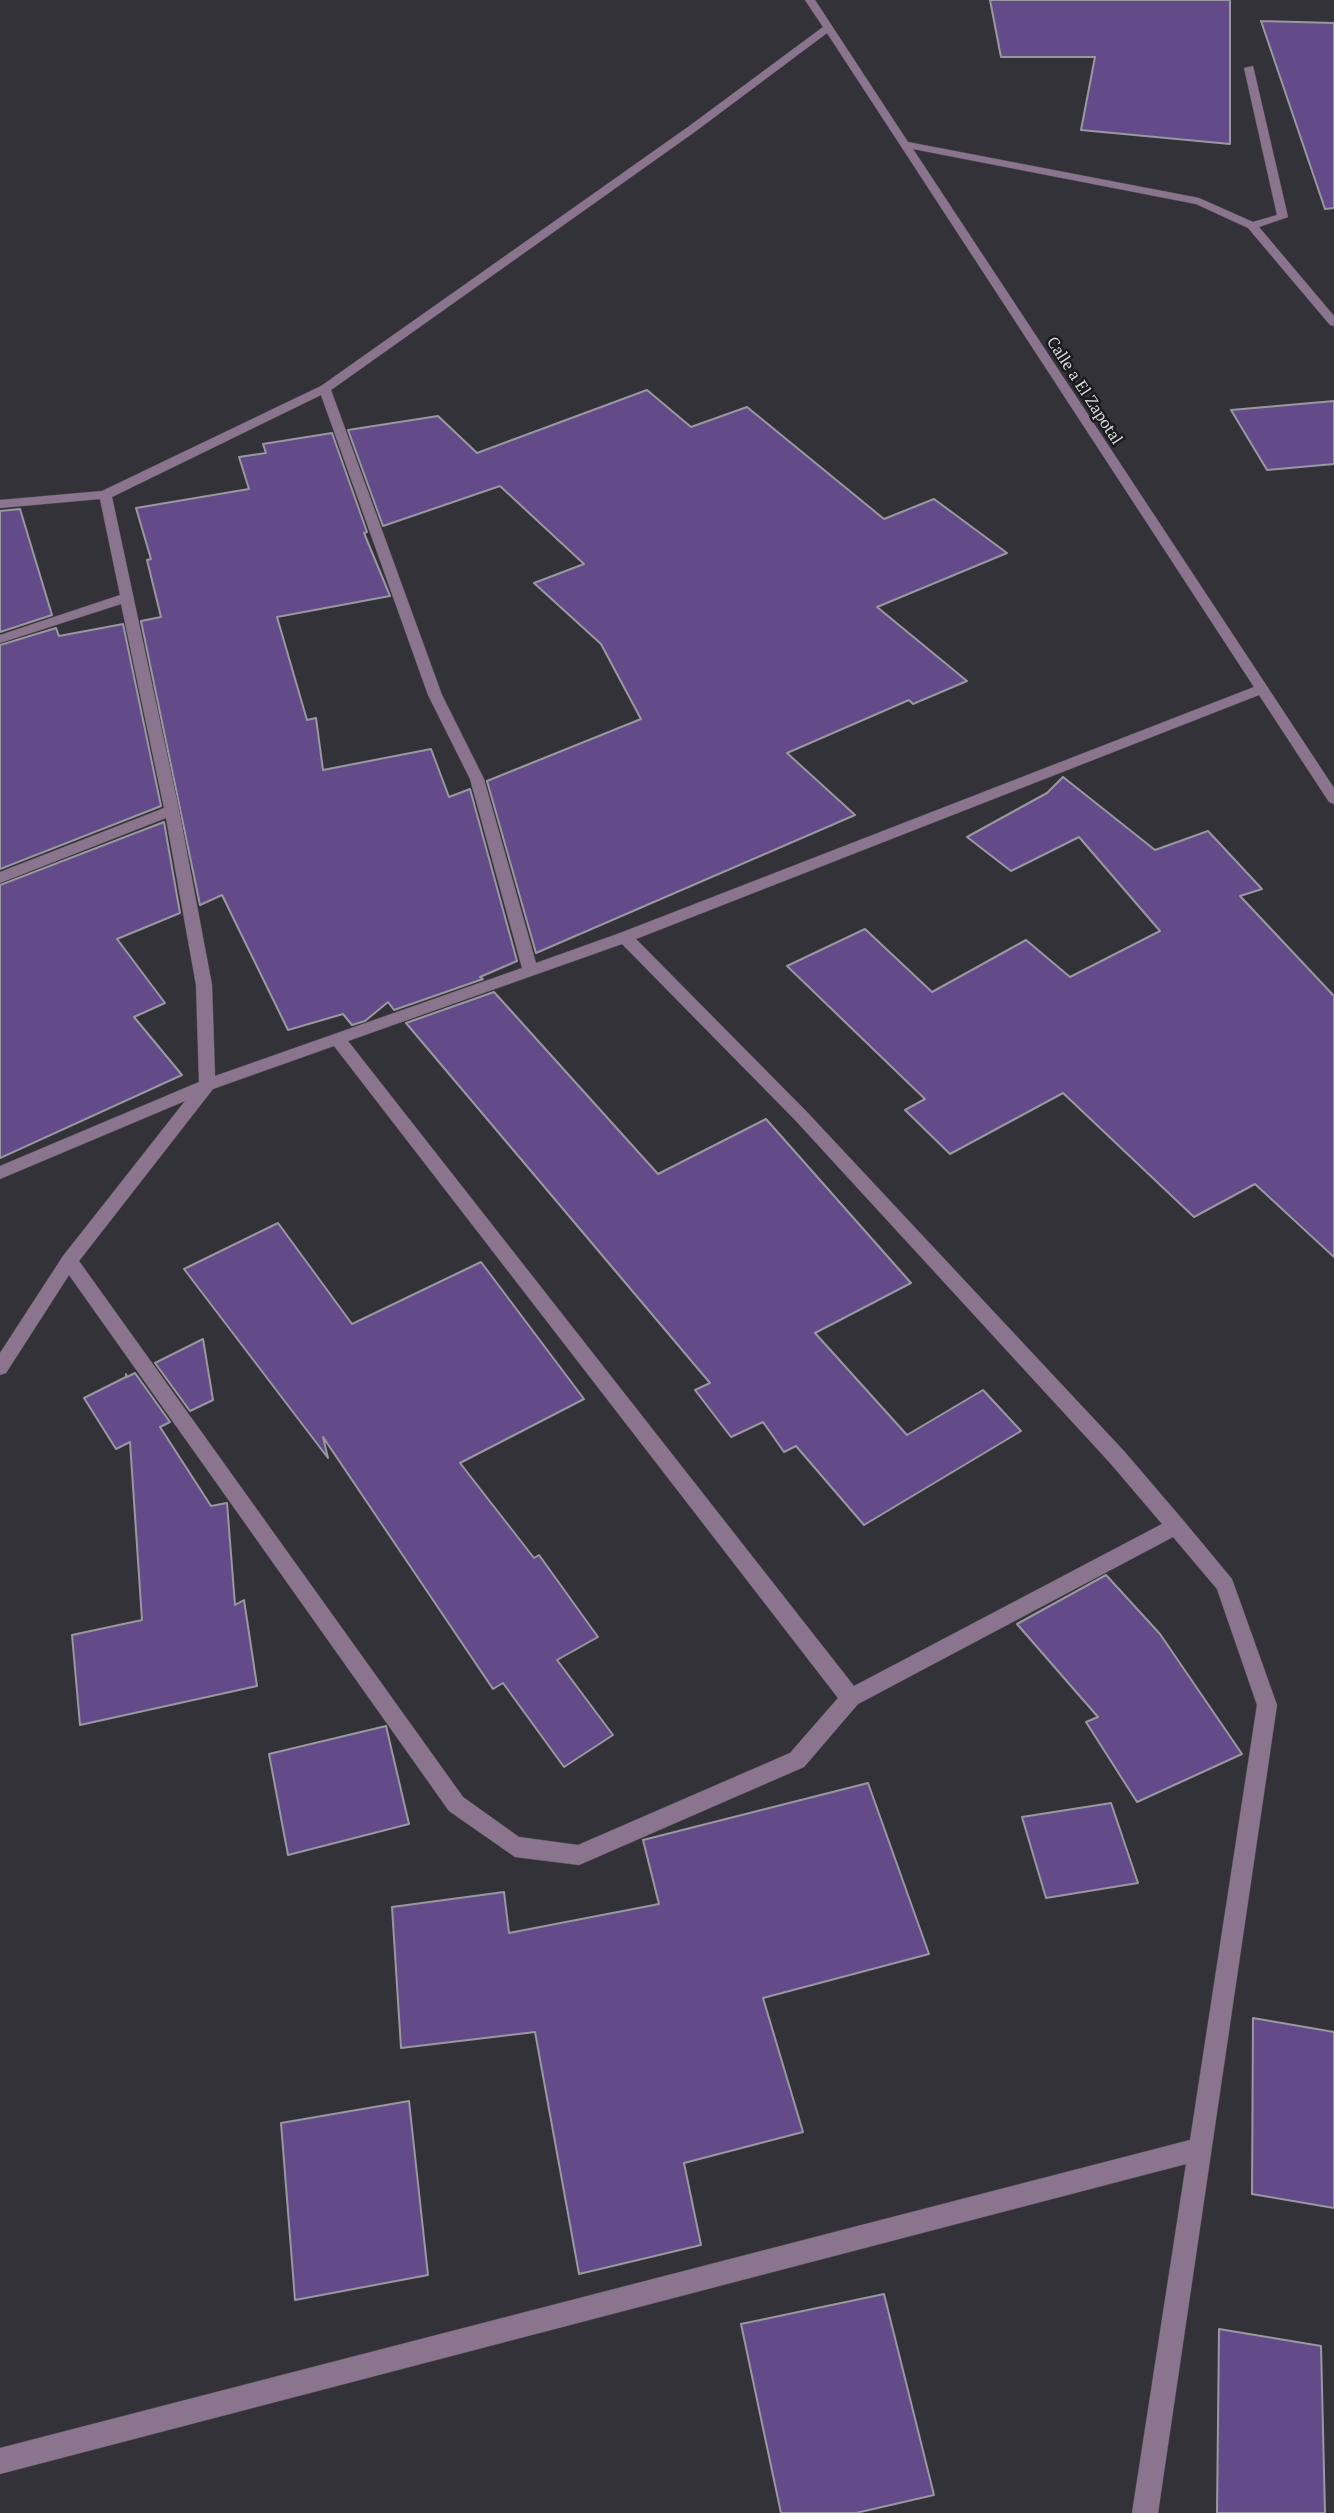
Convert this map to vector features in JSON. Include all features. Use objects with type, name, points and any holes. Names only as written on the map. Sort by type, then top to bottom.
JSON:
[{"type":"street","name":"Calle a El Zapotal","points":[[810,0],[1334,799]]},
{"type":"street","points":[[0,504],[105,495],[325,389],[692,129],[827,28]]},
{"type":"street","points":[[1249,68],[1283,217],[1252,226]]},
{"type":"street","points":[[902,144],[1199,201],[1252,226],[1334,323]]},
{"type":"street","points":[[325,389],[435,695],[477,779],[531,971]]},
{"type":"street","points":[[0,1368],[69,1261],[207,1085],[204,985],[172,810],[105,495]]},
{"type":"street","points":[[0,639],[125,598]]},
{"type":"street","points":[[0,1172],[207,1085],[625,937],[1262,689]]},
{"type":"street","points":[[0,878],[172,810]]},
{"type":"street","points":[[625,937],[801,1116],[1117,1457],[1176,1526],[1225,1585],[1267,1705],[1144,2513]]},
{"type":"street","points":[[337,1039],[851,1698]]},
{"type":"street","points":[[69,1261],[456,1804],[514,1847],[579,1855],[797,1760],[851,1698],[1176,1526]]},
{"type":"street","points":[[0,2461],[1200,2149]]},
{"type":"building","points":[[990,0],[1230,0],[1230,144],[1081,130],[1095,57],[1001,57]]},
{"type":"building","points":[[1261,21],[1334,23],[1334,208],[1325,209]]},
{"type":"building","points":[[647,390],[691,427],[747,407],[884,519],[934,499],[1007,553],[877,607],[967,681],[913,704],[909,700],[787,753],[855,815],[536,953],[487,781],[641,719],[601,644],[534,583],[584,564],[500,486],[383,526],[348,430],[438,416],[477,453]]},
{"type":"building","points":[[1334,401],[1334,464],[1267,470],[1231,410]]},
{"type":"building","points":[[332,433],[367,532],[364,533],[390,596],[277,617],[307,720],[316,718],[323,770],[431,749],[449,797],[470,789],[517,961],[480,977],[483,979],[394,1010],[388,1002],[365,1021],[352,1025],[343,1014],[288,1030],[222,895],[200,905],[141,621],[161,617],[147,560],[151,559],[136,508],[249,489],[239,457],[266,453],[263,444]]},
{"type":"building","points":[[20,509],[52,615],[0,632],[0,511]]},
{"type":"building","points":[[123,624],[161,806],[0,869],[0,645],[56,628],[59,636]]},
{"type":"building","points":[[1063,777],[1155,850],[1208,831],[1262,889],[1240,896],[1334,996],[1334,1257],[1255,1184],[1194,1217],[1063,1093],[950,1154],[905,1110],[925,1099],[787,966],[865,929],[932,992],[1026,940],[1070,977],[1160,931],[1079,837],[1011,871],[967,837],[1047,793]]},
{"type":"building","points":[[164,822],[180,913],[117,939],[165,1003],[134,1017],[182,1075],[0,1158],[0,885]]},
{"type":"building","points":[[494,992],[658,1174],[766,1119],[911,1283],[815,1333],[907,1435],[983,1390],[1021,1431],[864,1525],[796,1446],[784,1452],[763,1422],[731,1437],[695,1390],[710,1383],[406,1023]]},
{"type":"building","points":[[278,1223],[352,1324],[481,1262],[584,1399],[460,1463],[534,1558],[539,1555],[598,1637],[557,1660],[613,1735],[564,1767],[503,1683],[493,1689],[323,1437],[328,1458],[184,1269]]},
{"type":"building","points":[[203,1339],[213,1400],[190,1411],[155,1363]]},
{"type":"building","points":[[135,1373],[170,1422],[160,1427],[211,1506],[227,1503],[235,1605],[244,1600],[257,1686],[80,1725],[72,1635],[142,1620],[130,1442],[116,1449],[84,1398],[126,1377],[126,1374],[127,1377]]},
{"type":"building","points":[[1106,1575],[1160,1634],[1242,1754],[1137,1802],[1086,1722],[1098,1717],[1017,1624]]},
{"type":"building","points":[[386,1726],[409,1824],[288,1855],[269,1754]]},
{"type":"building","points":[[868,1783],[929,1954],[763,1998],[803,2132],[684,2163],[701,2245],[579,2274],[535,2032],[401,2048],[392,1907],[504,1892],[509,1933],[659,1904],[643,1840]]},
{"type":"building","points":[[1111,1803],[1138,1883],[1046,1898],[1022,1817]]},
{"type":"building","points":[[1253,2018],[1334,2032],[1334,2208],[1252,2194]]},
{"type":"building","points":[[409,2101],[428,2275],[295,2300],[281,2123]]},
{"type":"building","points":[[884,2294],[934,2495],[856,2513],[781,2513],[741,2324]]},
{"type":"building","points":[[1219,2329],[1321,2346],[1325,2513],[1217,2513]]}]
